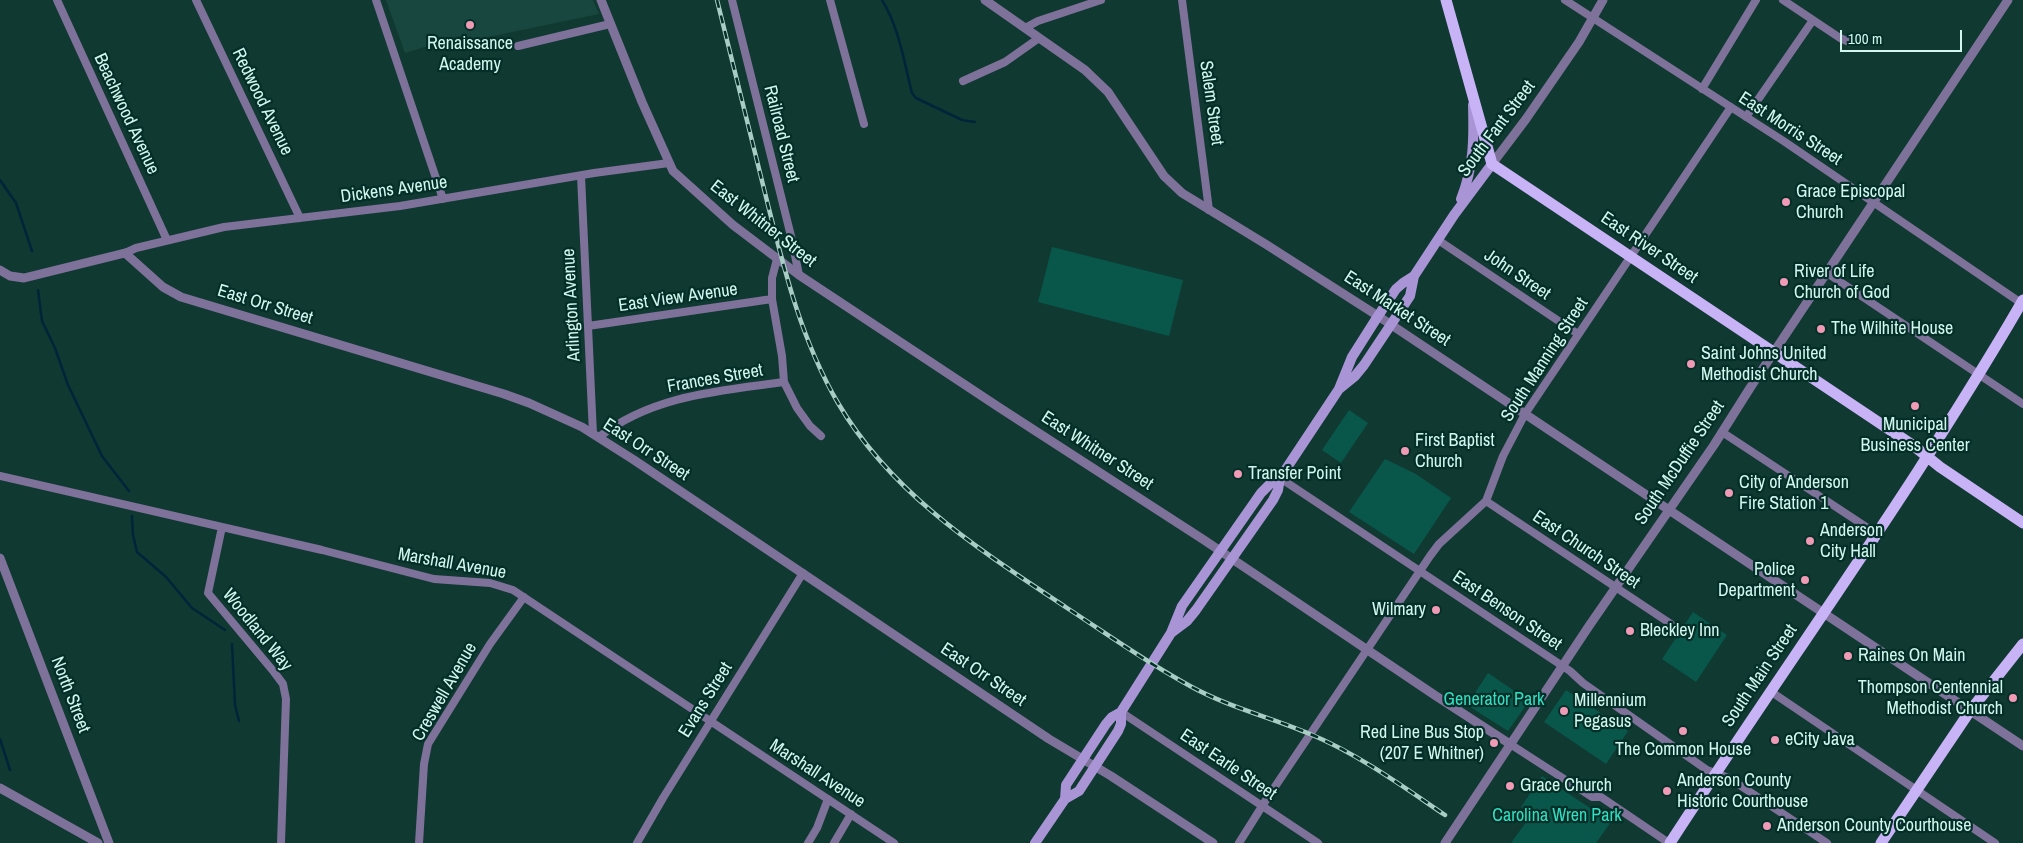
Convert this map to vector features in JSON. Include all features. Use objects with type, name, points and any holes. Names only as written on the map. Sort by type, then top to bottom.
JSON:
[{"type":"main road","points":[[1446,0],[1492,164]]},
{"type":"main road","points":[[1454,214],[1472,167],[1474,153],[1473,96]]},
{"type":"main road","name":"South Fant Street","points":[[1339,389],[1355,376],[1364,365],[1410,296],[1414,276],[1454,214],[1492,164]]},
{"type":"main road","name":"East River Street","points":[[1492,164],[1774,352],[1927,456],[1940,468],[2023,523]]},
{"type":"main road","name":"South Fant Street","points":[[1172,633],[1187,621],[1196,610],[1274,500],[1280,478],[1339,389],[1352,357],[1396,289],[1403,282],[1414,276]]},
{"type":"main road","name":"South Main Street","points":[[1669,843],[1877,534],[1980,376],[2022,302]]},
{"type":"main road","name":"South Fant Street","points":[[1172,633],[1182,606],[1220,551],[1261,493],[1280,478]]},
{"type":"main road","points":[[1065,799],[1066,785],[1106,724],[1112,717],[1121,712],[1172,633]]},
{"type":"main road","points":[[1881,843],[1970,711],[2023,644]]},
{"type":"main road","points":[[1035,843],[1065,799],[1079,791],[1095,767],[1118,731],[1121,724],[1121,712]]},
{"type":"street","name":"Beachwood Avenue","points":[[56,0],[167,240]]},
{"type":"street","name":"Redwood Avenue","points":[[196,0],[300,218]]},
{"type":"street","points":[[376,0],[443,199]]},
{"type":"street","name":"East Whitner Street","points":[[600,0],[673,171],[733,225],[799,275],[1220,551],[1436,696],[1592,797],[1601,797],[1669,843]]},
{"type":"street","name":"Railroad Street","points":[[732,0],[799,275]]},
{"type":"street","points":[[830,0],[864,124]]},
{"type":"street","name":"East Market Street","points":[[985,0],[1097,81],[1117,104],[1164,176],[1182,193],[1391,324],[2023,746]]},
{"type":"street","points":[[1024,28],[1038,21],[1101,0]]},
{"type":"street","name":"Salem Street","points":[[1182,0],[1209,210]]},
{"type":"street","name":"East Morris Street","points":[[1564,0],[1746,117],[2022,302]]},
{"type":"street","name":"South Fant Street","points":[[1492,164],[1526,119],[1593,19],[1603,0]]},
{"type":"street","points":[[1702,89],[1756,0]]},
{"type":"street","points":[[1783,0],[1849,42]]},
{"type":"street","name":"South McDuffie Street","points":[[1444,843],[1615,587],[1722,432],[2008,0]]},
{"type":"street","points":[[1746,117],[1813,20]]},
{"type":"street","points":[[518,46],[610,24]]},
{"type":"street","points":[[963,81],[1005,62],[1028,48],[1039,38]]},
{"type":"street","name":"South Manning Street","points":[[1239,843],[1439,544],[1486,501],[1503,456],[1525,414],[1730,107]]},
{"type":"street","name":"Dickens Avenue","points":[[125,253],[136,248],[224,227],[443,199],[669,163]]},
{"type":"street","name":"Arlington Avenue","points":[[581,176],[588,326],[596,436]]},
{"type":"street","name":"John Street","points":[[1438,240],[1578,334]]},
{"type":"street","points":[[0,270],[10,276],[24,278],[125,253]]},
{"type":"street","name":"East Orr Street","points":[[125,253],[163,287],[181,297],[504,394],[529,403],[596,436],[1083,760],[1213,843]]},
{"type":"street","name":"Frances Street","points":[[777,259],[772,278],[772,299],[782,356],[784,382],[797,408],[810,426],[821,436]]},
{"type":"street","points":[[1827,273],[2023,404]]},
{"type":"street","name":"East View Avenue","points":[[588,326],[772,299]]},
{"type":"street","name":"Frances Street","points":[[596,436],[618,423],[662,403],[696,394],[784,382]]},
{"type":"street","points":[[1722,432],[1877,534]]},
{"type":"street","name":"Marshall Avenue","points":[[0,476],[222,527],[434,579],[490,583],[513,590],[710,723],[894,843]]},
{"type":"street","name":"East Benson Street","points":[[1280,478],[1562,666],[1583,683],[1707,770],[1729,778],[1828,843]]},
{"type":"street","name":"East Church Street","points":[[1486,501],[1671,624]]},
{"type":"street","name":"Woodland Way","points":[[222,527],[208,593],[274,672],[282,684],[286,699],[282,843]]},
{"type":"street","name":"North Street","points":[[0,558],[109,843]]},
{"type":"street","name":"Evans Street","points":[[637,843],[663,798],[803,574]]},
{"type":"street","name":"Creswell Avenue","points":[[420,843],[424,764],[428,744],[490,644],[524,597]]},
{"type":"street","points":[[1770,691],[1995,843]]},
{"type":"street","name":"East Earle Street","points":[[1121,712],[1318,843]]},
{"type":"street","points":[[0,788],[98,843]]},
{"type":"street","points":[[808,843],[817,828],[828,799]]},
{"type":"street","points":[[834,843],[851,814]]},
{"type":"shaded area","name":"Renaissance Academy","points":[[386,0],[593,0],[599,14],[469,41],[461,36],[405,53]]},
{"type":"green space","points":[[1052,247],[1183,280],[1169,336],[1038,302]]},
{"type":"green space","points":[[1349,410],[1368,423],[1341,463],[1322,450]]},
{"type":"green space","points":[[1385,459],[1416,474],[1451,498],[1414,554],[1349,512]]},
{"type":"green space","points":[[1693,612],[1727,635],[1696,682],[1662,659]]},
{"type":"green space","name":"Generator Park","points":[[1488,673],[1529,701],[1508,731],[1467,705]]},
{"type":"green space","points":[[1566,690],[1628,731],[1606,764],[1544,722]]},
{"type":"green space","name":"Carolina Wren Park","points":[[1542,776],[1611,822],[1596,843],[1511,843],[1532,814],[1521,807]]},
{"type":"waterway","points":[[882,0],[897,33],[912,93],[916,98],[962,120],[975,122]]},
{"type":"waterway","points":[[0,180],[16,203],[32,251]]},
{"type":"waterway","points":[[38,290],[42,321],[55,348],[68,385],[102,456],[129,491]]},
{"type":"waterway","points":[[132,516],[133,535],[137,552],[166,577],[192,608],[225,630]]},
{"type":"waterway","points":[[232,644],[235,705],[239,721]]},
{"type":"waterway","points":[[0,739],[10,770]]},
{"type":"railway","points":[[717,0],[779,247],[803,327],[813,353],[838,403],[860,436],[884,466],[911,493],[971,542],[1158,668],[1219,700],[1328,742],[1379,771],[1445,815]]},
{"type":"place","name":"Renaissance Academy","points":[[470,25]]},
{"type":"place","name":"Grace Episcopal Church","points":[[1786,202]]},
{"type":"place","name":"River of Life Church of God","points":[[1784,282]]},
{"type":"place","name":"The Wilhite House","points":[[1821,329]]},
{"type":"place","name":"Saint Johns United Methodist Church","points":[[1691,364]]},
{"type":"place","name":"Municipal Business Center","points":[[1915,406]]},
{"type":"place","name":"First Baptist Church","points":[[1405,451]]},
{"type":"place","name":"Transfer Point","points":[[1238,474]]},
{"type":"place","name":"City of Anderson Fire Station 1","points":[[1729,493]]},
{"type":"place","name":"Anderson City Hall","points":[[1810,541]]},
{"type":"place","name":"Police Department","points":[[1805,580]]},
{"type":"place","name":"Wilmary","points":[[1436,610]]},
{"type":"place","name":"Bleckley Inn","points":[[1630,631]]},
{"type":"place","name":"Raines On Main","points":[[1848,656]]},
{"type":"place","name":"Thompson Centennial Methodist Church","points":[[2013,698]]},
{"type":"place","name":"Millennium Pegasus","points":[[1564,711]]},
{"type":"place","name":"The Common House","points":[[1683,731]]},
{"type":"place","name":"eCity Java","points":[[1775,740]]},
{"type":"place","name":"Red Line Bus Stop (207 E Whitner)","points":[[1494,743]]},
{"type":"place","name":"Grace Church","points":[[1510,786]]},
{"type":"place","name":"Anderson County Historic Courthouse","points":[[1667,791]]},
{"type":"place","name":"Anderson County Courthouse","points":[[1767,826]]}]
